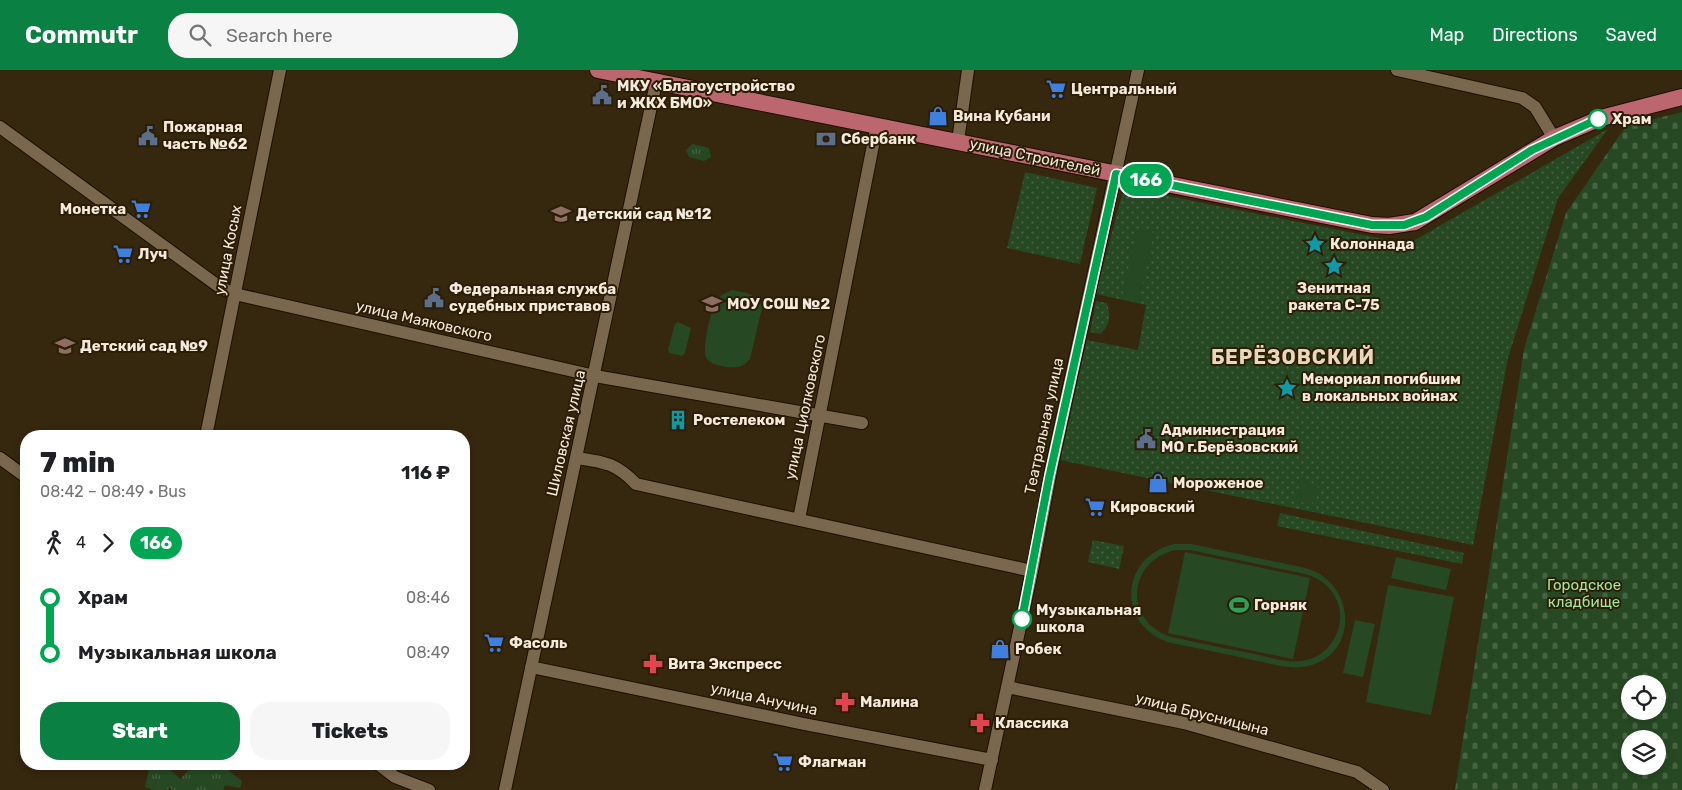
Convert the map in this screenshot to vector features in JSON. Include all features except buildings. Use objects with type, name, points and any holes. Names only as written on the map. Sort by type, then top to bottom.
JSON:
[{"type":"main road","name":"улица Строителей","points":[[598,70],[1363,223],[1389,226],[1404,225],[1426,217],[1554,138],[1601,118],[1682,97]]},
{"type":"street","name":"улица Косых","points":[[207,430],[280,70]]},
{"type":"street","points":[[958,141],[968,70]]},
{"type":"street","name":"Театральная улица","points":[[985,790],[1032,571],[1049,478],[1138,70]]},
{"type":"street","points":[[1397,70],[1522,98],[1535,107],[1554,138]]},
{"type":"street","name":"Шиловская улица","points":[[505,790],[595,376],[656,83]]},
{"type":"street","name":"улица Циолковского","points":[[799,519],[877,125]]},
{"type":"street","name":"улица Маяковского","points":[[0,127],[221,288],[235,294],[595,376],[821,414],[862,423]]},
{"type":"street","points":[[0,458],[20,473]]},
{"type":"street","points":[[577,458],[608,463],[623,471],[636,484],[1032,571]]},
{"type":"street","name":"улица Анучина","points":[[531,667],[804,724],[992,760]]},
{"type":"street","name":"улица Брусницына","points":[[1007,687],[1184,723],[1357,772],[1383,790]]},
{"type":"street","points":[[386,770],[395,777],[429,790]]},
{"type":"green space","name":"Городское кладбище","points":[[1682,112],[1682,790],[1455,790],[1524,349],[1566,213],[1626,126]]},
{"type":"green space","points":[[1608,129],[1558,198],[1508,358],[1473,545],[1060,460],[1087,340],[1138,350],[1146,305],[1096,294],[1122,194],[1139,190],[1408,244]]},
{"type":"green space","points":[[692,144],[709,148],[711,157],[704,161],[689,157],[686,150]]},
{"type":"green space","points":[[1025,172],[1097,188],[1080,264],[1007,248]]},
{"type":"green space","points":[[1137,229],[1154,233],[1139,301],[1122,297]]},
{"type":"green space","points":[[732,290],[754,297],[762,308],[750,359],[739,367],[726,367],[712,363],[708,360],[705,353],[714,305],[719,297]]},
{"type":"green space","points":[[1096,301],[1107,303],[1109,312],[1108,324],[1100,334],[1090,332]]},
{"type":"green space","points":[[678,322],[691,328],[685,353],[682,356],[670,353],[668,350],[675,324]]},
{"type":"green space","points":[[1301,481],[1316,484],[1319,490],[1315,502],[1307,504],[1295,500]]},
{"type":"green space","points":[[1280,513],[1464,553],[1462,564],[1277,526]]},
{"type":"green space","points":[[1093,540],[1124,546],[1119,569],[1088,562]]},
{"type":"green space","points":[[1174,544],[1191,544],[1306,568],[1323,577],[1336,589],[1343,605],[1345,621],[1342,637],[1334,651],[1321,661],[1302,667],[1290,667],[1171,643],[1153,635],[1141,623],[1133,608],[1131,592],[1134,577],[1143,563],[1156,551]],"holes":[[[1175,550],[1190,550],[1305,574],[1321,581],[1334,594],[1339,606],[1339,625],[1332,642],[1326,650],[1310,659],[1289,661],[1172,637],[1156,630],[1145,619],[1139,606],[1137,593],[1140,579],[1147,567],[1159,557]]]},
{"type":"green space","name":"Горняк","points":[[1185,552],[1310,578],[1293,659],[1168,633]]},
{"type":"green space","points":[[1396,557],[1451,569],[1446,590],[1391,578]]},
{"type":"green space","points":[[1388,585],[1454,597],[1431,715],[1366,702]]},
{"type":"green space","points":[[1355,620],[1375,624],[1363,677],[1343,673]]},
{"type":"green space","points":[[149,770],[170,770],[180,779],[189,770],[228,770],[242,781],[240,788],[225,785],[223,790],[172,790],[170,787],[167,790],[153,790],[145,787]]},
{"type":"bus line","name":"166","points":[[1022,619],[1049,478],[1116,174],[1372,225],[1404,225],[1426,217],[1532,150],[1571,130],[1598,119]]},
{"type":"place","name":"Центральный","points":[[1056,89]]},
{"type":"place","name":"МКУ «Благоустройство и ЖКХ БМО»","points":[[602,95]]},
{"type":"place","name":"Вина Кубани","points":[[938,116]]},
{"type":"place","name":"Храм","points":[[1598,119]]},
{"type":"place","name":"Пожарная часть №62","points":[[148,136]]},
{"type":"place","name":"Сбербанк","points":[[826,139]]},
{"type":"place","name":"Монетка","points":[[141,209]]},
{"type":"place","name":"Детский сад №12","points":[[561,214]]},
{"type":"place","name":"Колоннада","points":[[1315,244]]},
{"type":"place","name":"Луч","points":[[123,254]]},
{"type":"place","name":"Зенитная ракета С-75","points":[[1334,266]]},
{"type":"place","name":"Федеральная служба судебных приставов","points":[[434,298]]},
{"type":"place","name":"МОУ СОШ №2","points":[[712,304]]},
{"type":"place","name":"Детский сад №9","points":[[65,346]]},
{"type":"place","name":"Мемориал погибшим в локальных войнах","points":[[1287,388]]},
{"type":"place","name":"Ростелеком","points":[[678,420]]},
{"type":"place","name":"Администрация МО г.Берёзовский","points":[[1146,439]]},
{"type":"place","name":"Мороженое","points":[[1158,483]]},
{"type":"place","name":"Кировский","points":[[1095,507]]},
{"type":"place","name":"Горняк","points":[[1239,605]]},
{"type":"place","name":"Музыкальная школа","points":[[1022,619]]},
{"type":"place","name":"Фасоль","points":[[494,643]]},
{"type":"place","name":"Робек","points":[[1000,649]]},
{"type":"place","name":"Вита Экспресс","points":[[653,664]]},
{"type":"place","name":"Малина","points":[[845,702]]},
{"type":"place","name":"Классика","points":[[980,723]]},
{"type":"place","name":"Флагман","points":[[783,762]]},
{"type":"district","name":"БЕРЁЗОВСКИЙ","points":[[1293,357]]}]
